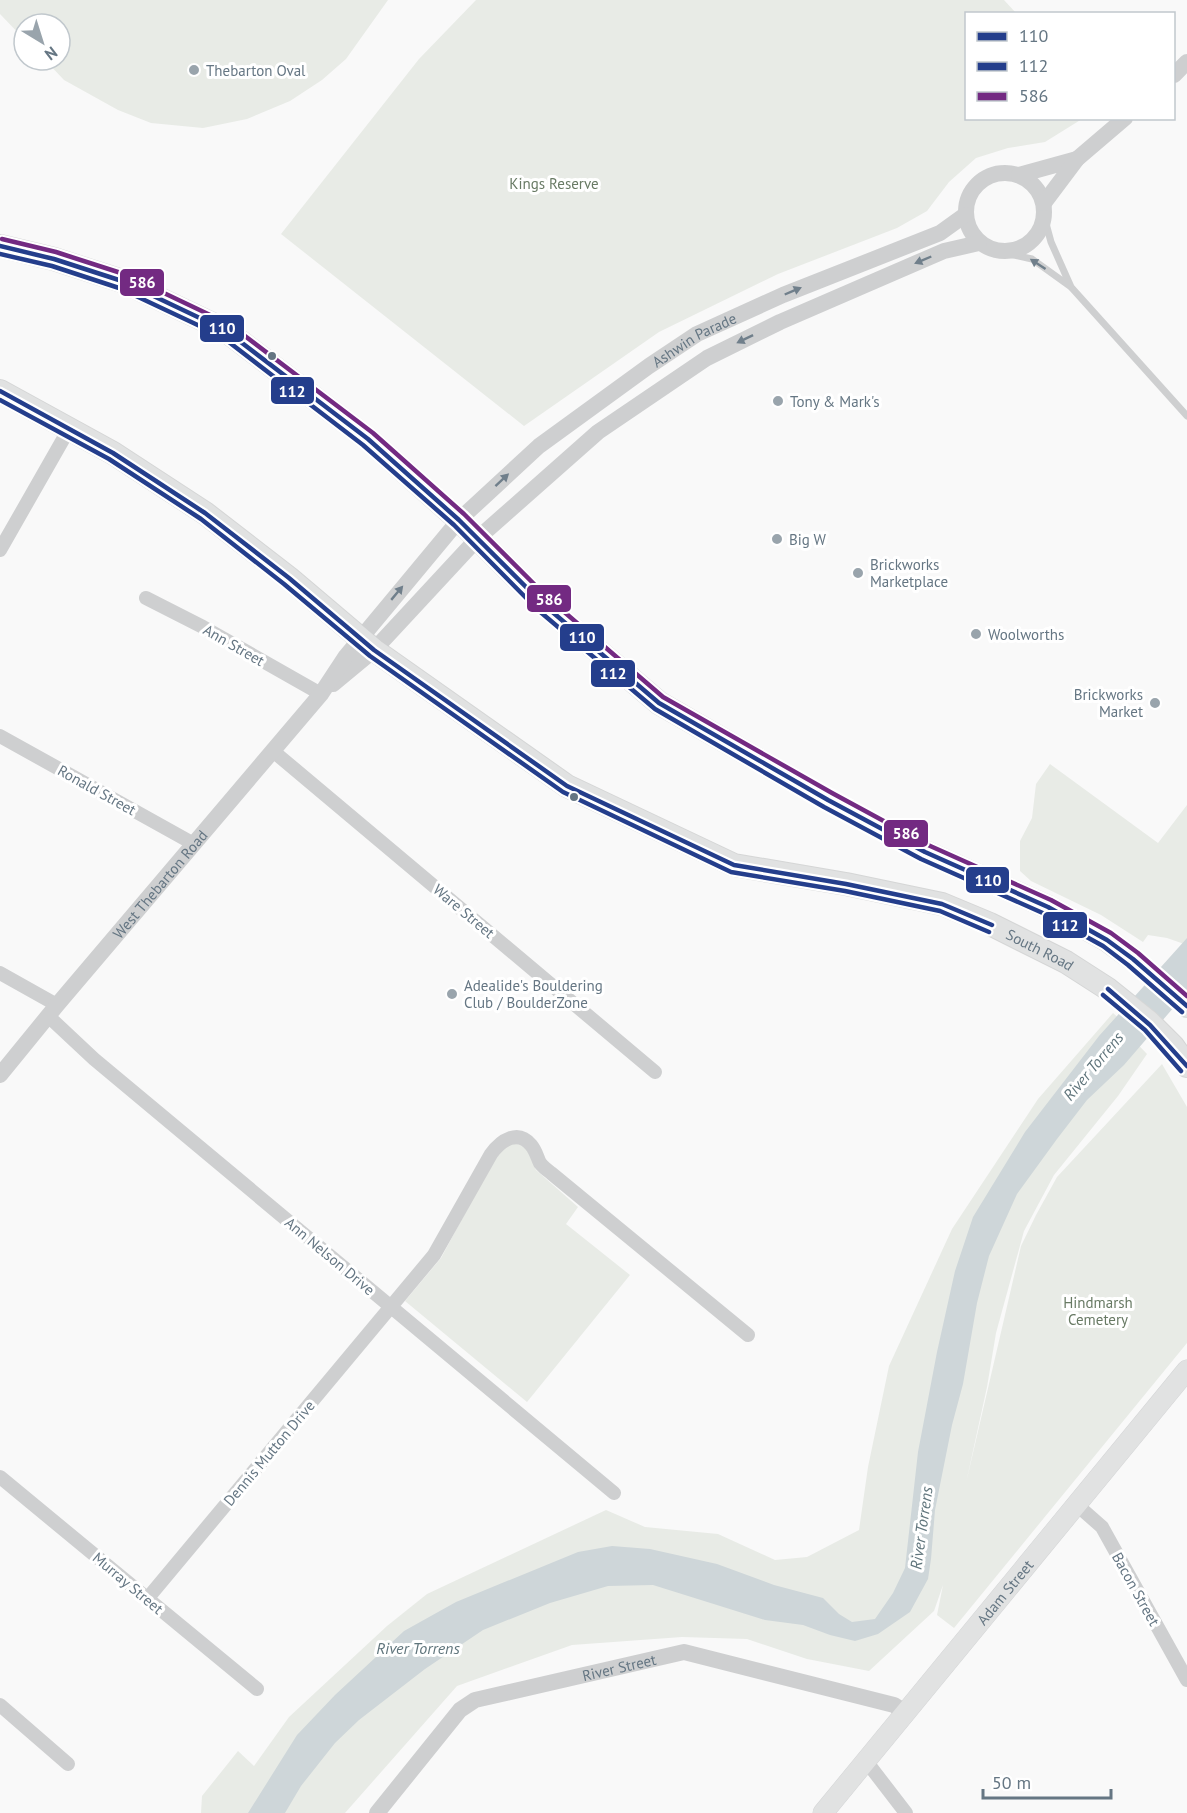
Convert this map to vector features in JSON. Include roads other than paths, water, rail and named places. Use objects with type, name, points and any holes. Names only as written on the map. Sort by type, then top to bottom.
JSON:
[{"type":"highway","points":[[0,246],[54,259],[122,281],[225,330],[369,438],[459,520],[543,604],[659,703],[828,800],[925,852],[1048,907],[1107,940],[1133,959],[1187,1006]]},
{"type":"highway","name":"South Road","points":[[0,391],[113,453],[205,513],[290,578],[367,644],[567,786],[734,865],[942,904],[990,924],[1066,962],[1116,995],[1148,1021],[1173,1046],[1187,1066]]},
{"type":"main road","name":"Adam Street","points":[[823,1813],[1187,1370]]},
{"type":"street","points":[[1175,73],[1187,62]]},
{"type":"street","points":[[1044,203],[1077,159],[1123,120]]},
{"type":"street","points":[[1019,175],[1077,159]]},
{"type":"street","points":[[1003,172],[1019,175],[1035,185],[1044,203],[1045,220],[1036,238],[1020,249],[1000,252],[979,243],[969,230],[965,214],[968,199],[976,186],[988,176],[1003,172]]},
{"type":"street","name":"Ashwin Parade","points":[[459,520],[538,446],[697,334],[804,286],[940,233],[965,214]]},
{"type":"street","name":"Ashwin Parade","points":[[477,539],[598,432],[707,358],[770,327],[944,251],[979,243]]},
{"type":"street","points":[[0,550],[69,429]]},
{"type":"street","name":"West Thebarton Road","points":[[367,644],[459,520]]},
{"type":"street","name":"West Thebarton Road","points":[[0,1075],[52,1010],[321,694],[367,644],[477,539]]},
{"type":"street","name":"Ann Street","points":[[146,598],[203,627],[321,694]]},
{"type":"street","name":"Ronald Street","points":[[0,736],[194,844]]},
{"type":"street","name":"Ware Street","points":[[273,751],[655,1072]]},
{"type":"street","name":"Ann Nelson Drive","points":[[0,973],[52,1010],[94,1059],[614,1493]]},
{"type":"street","name":"Dennis Mutton Drive","points":[[147,1599],[434,1255],[496,1147],[509,1138],[519,1137],[530,1143],[541,1163],[551,1173],[748,1335]]},
{"type":"street","name":"Murray Street","points":[[0,1477],[257,1689]]},
{"type":"street","name":"Bacon Street","points":[[1077,1505],[1102,1527],[1187,1680]]},
{"type":"street","name":"River Street","points":[[377,1813],[460,1710],[475,1700],[684,1652],[894,1705],[906,1713]]},
{"type":"street","points":[[0,1705],[68,1764]]},
{"type":"street","points":[[866,1761],[903,1806],[906,1813]]},
{"type":"lane","points":[[1045,220],[1051,242],[1071,287]]},
{"type":"lane","points":[[1000,252],[1032,259],[1071,287],[1187,416]]},
{"type":"water","name":"River Torrens","points":[[1187,938],[1187,992],[1124,1065],[1087,1100],[1057,1139],[1017,1194],[989,1256],[977,1303],[963,1384],[952,1425],[935,1510],[928,1579],[910,1612],[878,1634],[855,1641],[803,1625],[765,1620],[653,1585],[608,1586],[550,1603],[483,1630],[425,1669],[359,1720],[335,1743],[301,1786],[285,1813],[248,1813],[297,1735],[335,1695],[404,1631],[456,1602],[578,1552],[612,1546],[650,1549],[717,1564],[774,1585],[823,1598],[839,1614],[852,1622],[875,1619],[893,1593],[905,1568],[918,1452],[937,1352],[955,1271],[973,1217],[1025,1132],[1099,1036]]},
{"type":"place","name":"Thebarton Oval","points":[[194,70]]},
{"type":"place","name":"Tony & Mark's","points":[[778,401]]},
{"type":"place","name":"Big W","points":[[777,539]]},
{"type":"place","name":"Brickworks Marketplace","points":[[858,573]]},
{"type":"place","name":"Woolworths","points":[[976,634]]},
{"type":"place","name":"Brickworks Market","points":[[1155,703]]},
{"type":"place","name":"Adealide's Bouldering Club / BoulderZone","points":[[452,994]]},
{"type":"park label","name":"Kings Reserve","points":[[554,183]]},
{"type":"park label","name":"Hindmarsh Cemetery","points":[[1098,1310]]}]
